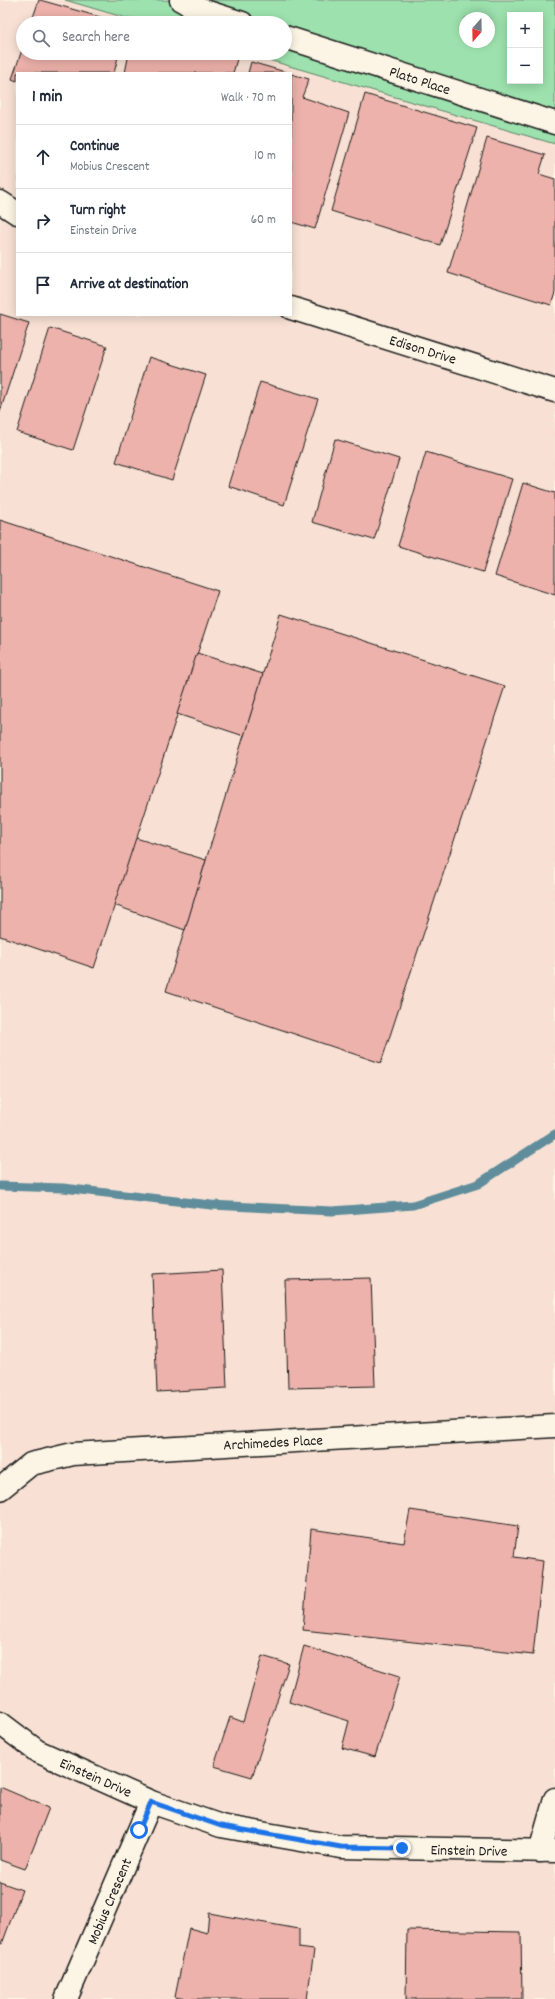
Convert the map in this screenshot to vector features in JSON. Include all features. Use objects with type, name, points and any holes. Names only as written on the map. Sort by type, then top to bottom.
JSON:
[{"type":"street","points":[[181,0],[195,8],[220,16]]},
{"type":"street","name":"Plato Place","points":[[292,39],[555,122]]},
{"type":"street","points":[[0,202],[16,212]]},
{"type":"street","name":"Edison Drive","points":[[292,308],[555,391]]},
{"type":"street","name":"Archimedes Place","points":[[0,1489],[31,1464],[73,1454],[555,1426]]},
{"type":"street","name":"Einstein Drive","points":[[0,1723],[37,1751],[151,1802],[221,1826],[341,1847],[548,1851]]},
{"type":"street","points":[[548,1851],[555,1799]]},
{"type":"street","name":"Mobius Crescent","points":[[66,1999],[151,1802]]},
{"type":"shaded area","points":[[0,0],[65,0],[119,16],[16,16],[16,60],[269,60],[555,144],[555,1999],[0,1999]]},
{"type":"green space","points":[[65,0],[555,0],[555,144],[269,60],[292,60],[292,16],[119,16]]},
{"type":"building","points":[[40,0],[96,16],[33,16]]},
{"type":"building","points":[[19,60],[117,60],[114,72],[16,72],[16,81],[12,79]]},
{"type":"building","points":[[128,60],[237,60],[233,72],[125,72]]},
{"type":"building","points":[[251,62],[286,72],[248,72]]},
{"type":"building","points":[[292,74],[309,79],[302,97],[349,113],[315,229],[292,222]]},
{"type":"building","points":[[365,94],[477,128],[440,245],[331,211]]},
{"type":"building","points":[[487,138],[545,155],[539,174],[555,179],[555,293],[551,305],[448,273]]},
{"type":"building","points":[[0,314],[29,323],[0,412]]},
{"type":"building","points":[[50,328],[107,346],[73,450],[17,432]]},
{"type":"building","points":[[149,357],[206,375],[172,480],[116,462]]},
{"type":"building","points":[[260,382],[318,399],[284,505],[228,486]]},
{"type":"building","points":[[335,439],[399,459],[374,540],[312,522]]},
{"type":"building","points":[[426,452],[512,479],[483,572],[398,546]]},
{"type":"building","points":[[523,483],[555,493],[555,595],[495,576]]},
{"type":"building","points":[[0,520],[218,591],[94,968],[0,936]]},
{"type":"building","points":[[281,614],[505,686],[381,1063],[166,991]]},
{"type":"building","points":[[197,653],[263,674],[244,736],[177,714]]},
{"type":"building","points":[[136,838],[206,860],[185,930],[114,905]]},
{"type":"building","points":[[222,1270],[227,1388],[157,1392],[152,1274]]},
{"type":"building","points":[[371,1278],[375,1386],[288,1388],[285,1280]]},
{"type":"building","points":[[410,1510],[518,1526],[514,1557],[543,1561],[533,1655],[303,1630],[311,1529],[404,1543]]},
{"type":"building","points":[[304,1646],[400,1676],[375,1757],[342,1748],[349,1721],[289,1702]]},
{"type":"building","points":[[262,1656],[289,1664],[252,1777],[214,1766],[230,1717],[243,1722]]},
{"type":"building","points":[[0,1787],[49,1808],[25,1869],[0,1860]]},
{"type":"building","points":[[0,1882],[22,1890],[2,1944],[0,1943]]},
{"type":"building","points":[[209,1913],[299,1929],[299,1948],[314,1950],[307,1999],[186,1999],[175,1997],[189,1928],[207,1933]]},
{"type":"building","points":[[407,1930],[521,1932],[522,1999],[406,1999]]},
{"type":"waterway","points":[[0,1186],[63,1188],[211,1205],[332,1211],[413,1205],[478,1184],[555,1134]]},
{"type":"route","points":[[139,1830],[151,1802],[221,1826],[341,1847],[402,1848]]}]
